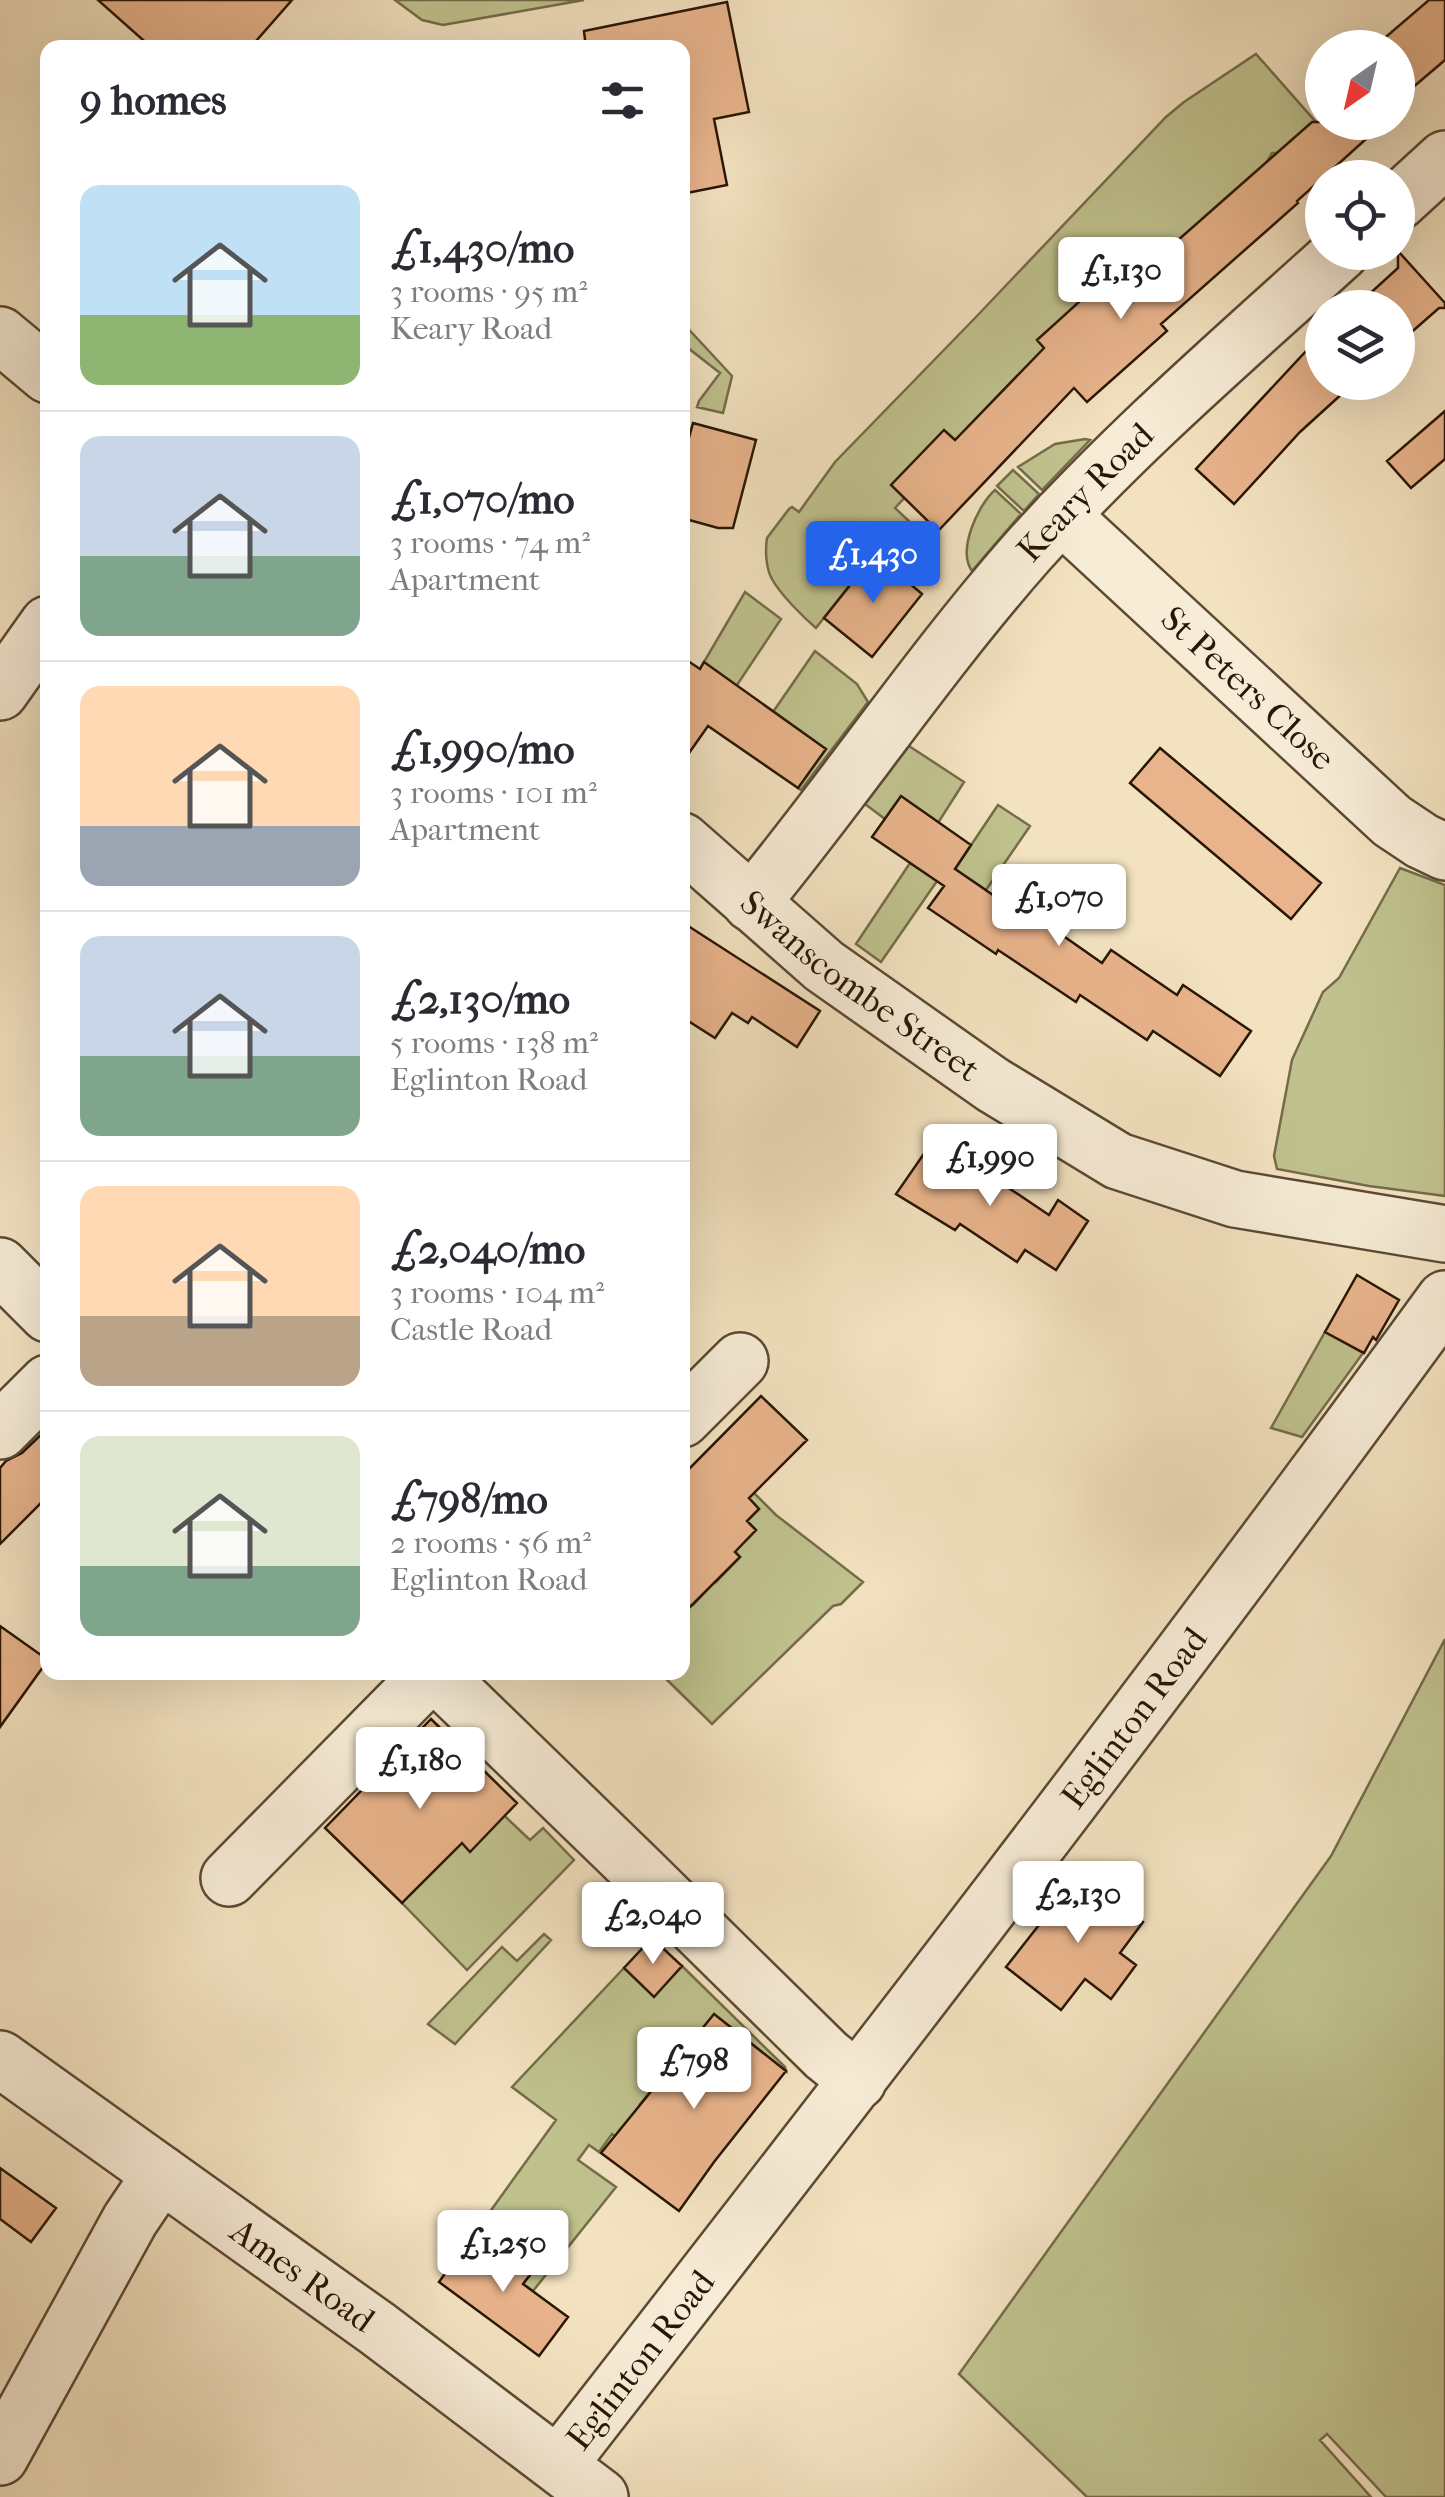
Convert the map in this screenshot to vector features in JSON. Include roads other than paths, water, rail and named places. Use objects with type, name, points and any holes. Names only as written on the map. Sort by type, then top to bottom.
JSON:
[{"type":"street","points":[[1415,186],[1445,159]]},
{"type":"street","name":"Keary Road","points":[[751,903],[944,653],[1061,515],[1118,457],[1321,270]]},
{"type":"street","points":[[0,336],[40,368]]},
{"type":"street","name":"St Peters Close","points":[[1061,515],[1392,820],[1445,852]]},
{"type":"street","points":[[0,692],[40,635]]},
{"type":"street","name":"Swanscombe Street","points":[[690,848],[824,966],[993,1085],[1118,1161],[1235,1198],[1445,1234]]},
{"type":"street","points":[[0,1266],[40,1306]]},
{"type":"street","name":"Eglinton Road","points":[[580,2481],[858,2081],[1196,1637],[1445,1299]]},
{"type":"street","points":[[690,1411],[740,1361]]},
{"type":"street","points":[[0,1431],[40,1390]]},
{"type":"street","points":[[229,1878],[425,1680]]},
{"type":"street","points":[[441,1680],[804,2035],[858,2081]]},
{"type":"street","name":"Ames Road","points":[[0,2059],[378,2330],[580,2481]]},
{"type":"street","points":[[0,2457],[130,2220],[161,2174]]}]
